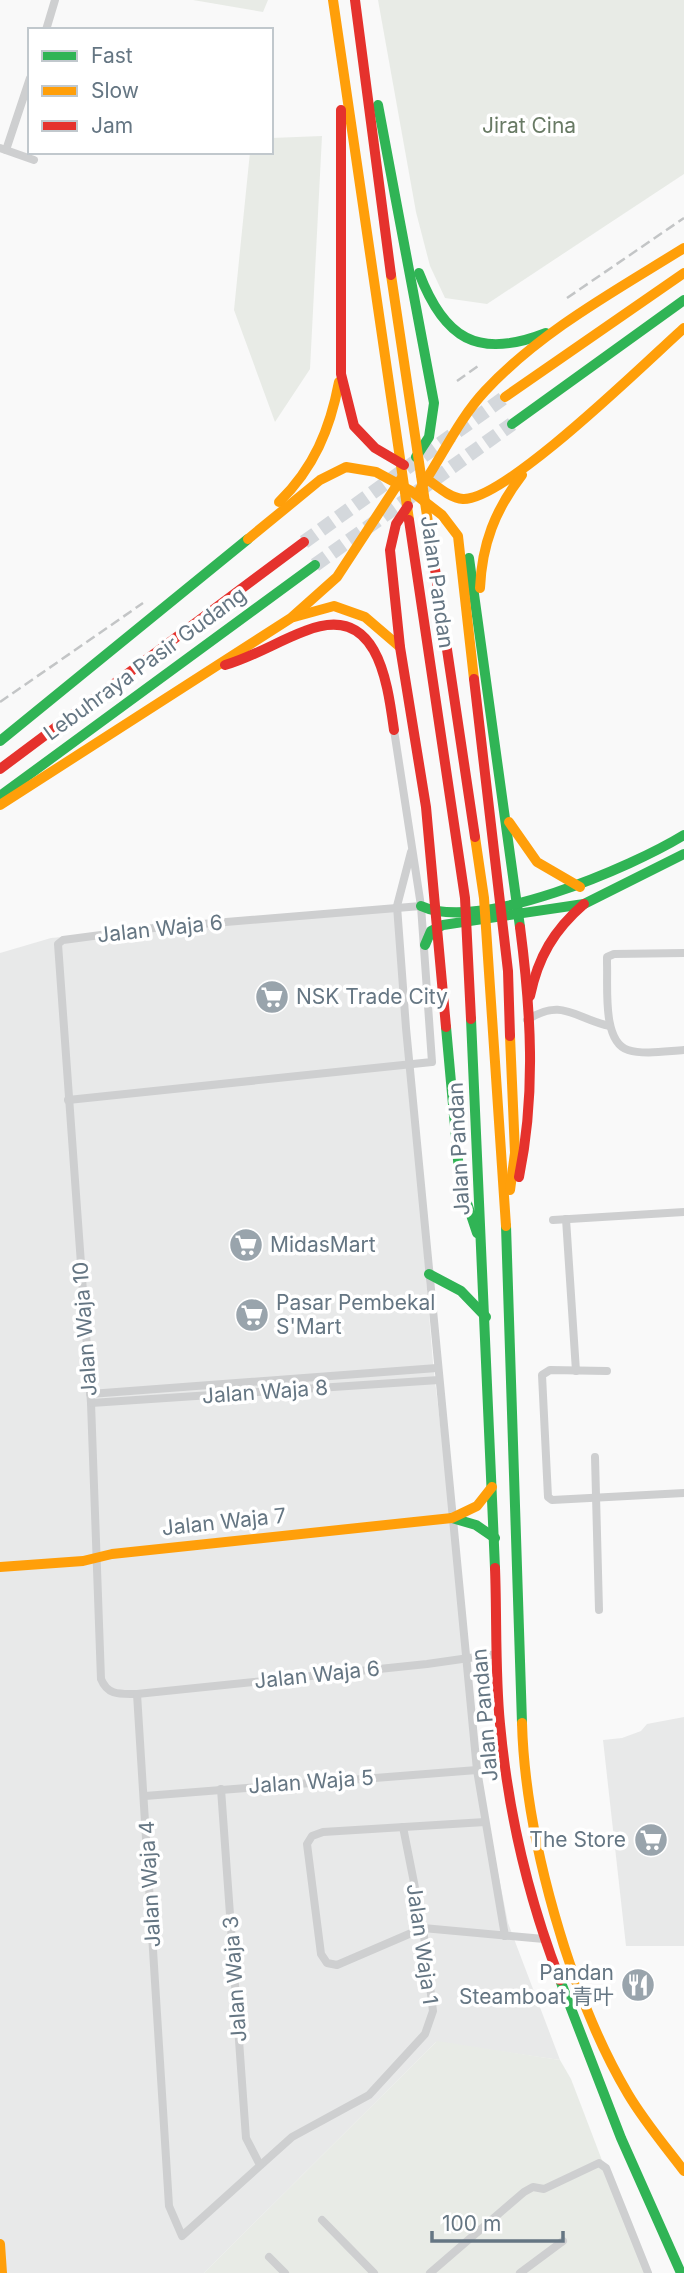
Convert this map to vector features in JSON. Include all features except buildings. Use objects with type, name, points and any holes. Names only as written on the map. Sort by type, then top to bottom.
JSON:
[{"type":"main road","name":"Jalan Pandan","points":[[333,0],[465,898],[486,1317],[500,1725],[519,1844],[544,1939],[621,2138],[653,2204],[681,2273]]},
{"type":"main road","name":"Jalan Pandan","points":[[355,0],[388,258],[482,884],[491,972],[506,1222],[522,1737],[533,1822],[568,1958],[603,2044],[628,2094],[682,2165]]},
{"type":"main road","points":[[0,805],[291,618],[337,577],[429,437],[433,403],[407,243],[358,15]]},
{"type":"main road","points":[[158,610],[301,481],[322,447],[329,427],[341,374],[341,66]]},
{"type":"main road","points":[[407,243],[433,308],[463,337],[494,344],[514,343],[537,337],[566,324]]},
{"type":"main road","points":[[483,1251],[460,1182],[426,807],[400,648],[391,537],[396,524],[485,391],[566,324],[684,248]]},
{"type":"main road","points":[[505,397],[684,273]]},
{"type":"main road","points":[[512,424],[684,300]]},
{"type":"main road","points":[[341,374],[354,426],[375,448],[464,499],[477,498],[534,461],[684,328]]},
{"type":"main road","points":[[480,623],[481,565],[487,534],[496,510],[534,461]]},
{"type":"main road","points":[[0,741],[320,480],[338,470],[350,466],[365,467],[440,511],[467,545],[480,623],[518,916],[530,1070],[528,1148],[506,1222]]},
{"type":"main road","points":[[458,536],[508,971],[515,1153],[506,1222]]},
{"type":"main road","name":"Lebuhraya Pasir Gudang","points":[[0,769],[304,542]]},
{"type":"main road","name":"Lebuhraya Pasir Gudang","points":[[0,796],[149,684],[315,565]]},
{"type":"main road","points":[[291,618],[334,606],[365,617],[400,648]]},
{"type":"main road","points":[[210,668],[236,663],[315,627],[338,625],[349,628],[368,641],[382,664],[394,730]]},
{"type":"main road","points":[[503,808],[523,849],[539,866],[580,887]]},
{"type":"main road","points":[[421,906],[444,915],[516,903],[580,887],[636,864],[684,835]]},
{"type":"main road","points":[[425,945],[435,927],[584,904],[643,877],[684,854]]},
{"type":"main road","points":[[527,1016],[542,951],[560,924],[584,904]]},
{"type":"main road","points":[[429,1274],[446,1279],[463,1291],[486,1317]]},
{"type":"main road","name":"Jalan Waja 7","points":[[0,1567],[96,1559],[112,1554],[452,1518],[478,1506],[492,1487]]},
{"type":"main road","name":"Jalan Waja 7","points":[[452,1518],[476,1525],[495,1538]]},
{"type":"main road","points":[[653,2204],[670,2235],[684,2252]]},
{"type":"main road","points":[[0,2245],[2,2273]]},
{"type":"street","points":[[47,28],[55,0]]},
{"type":"street","points":[[28,83],[3,149],[34,160]]},
{"type":"street","points":[[68,1100],[295,1075],[430,1064],[434,1060],[421,906],[394,730]]},
{"type":"street","points":[[411,852],[397,906],[437,1368],[468,1658],[477,1770],[505,1936]]},
{"type":"street","points":[[402,888],[409,885],[419,893]]},
{"type":"street","name":"Jalan Waja 6","points":[[68,1100],[58,944],[63,940],[154,928],[421,906]]},
{"type":"street","points":[[684,953],[610,955],[607,963],[610,1026],[612,1036],[619,1045],[631,1051],[684,1050]]},
{"type":"street","points":[[527,1016],[556,1009],[571,1011],[610,1026]]},
{"type":"street","name":"Jalan Waja 10","points":[[68,1100],[91,1403],[96,1559]]},
{"type":"street","points":[[553,1220],[684,1212]]},
{"type":"street","points":[[566,1219],[576,1371]]},
{"type":"street","name":"Jalan Waja 8","points":[[90,1394],[437,1368]]},
{"type":"street","points":[[607,1371],[550,1370],[542,1376],[546,1491],[552,1500],[684,1493]]},
{"type":"street","name":"Jalan Waja 8","points":[[91,1403],[439,1380]]},
{"type":"street","points":[[595,1457],[599,1610]]},
{"type":"street","points":[[96,1559],[101,1679],[105,1689],[114,1694],[137,1694]]},
{"type":"street","name":"Jalan Waja 6","points":[[137,1694],[497,1654]]},
{"type":"street","name":"Jalan Waja 4","points":[[137,1694],[169,2206],[182,2236]]},
{"type":"street","name":"Jalan Waja 5","points":[[145,1796],[477,1770]]},
{"type":"street","name":"Jalan Waja 3","points":[[221,1789],[246,2137],[260,2165]]},
{"type":"street","points":[[485,1822],[312,1836],[307,1844],[321,1954],[327,1963],[337,1965],[422,1928],[544,1939]]},
{"type":"street","name":"Jalan Waja 1","points":[[182,2236],[292,2137],[369,2095],[425,2035],[433,2011],[422,1928],[403,1827]]},
{"type":"street","points":[[430,2273],[524,2192],[533,2187],[544,2189],[600,2164],[606,2168],[649,2273]]},
{"type":"street","points":[[322,2220],[374,2273]]},
{"type":"street","points":[[520,2273],[563,2241]]},
{"type":"street","points":[[269,2257],[285,2273]]},
{"type":"shaded area","points":[[396,908],[433,1363],[484,1802],[508,1923],[560,2060],[436,2042],[204,2273],[0,2273],[0,953],[51,938]]},
{"type":"shaded area","points":[[684,1717],[684,1946],[626,1946],[603,1740],[622,1738],[641,1731],[647,1724]]},
{"type":"green space","points":[[193,0],[268,0],[263,12]]},
{"type":"green space","name":"Jirat Cina","points":[[378,0],[684,0],[684,174],[487,304],[445,298],[430,266],[416,212]]},
{"type":"green space","points":[[322,136],[310,369],[275,422],[234,310],[250,154],[273,154],[273,138]]},
{"type":"green space","points":[[437,2041],[560,2060],[571,2079],[645,2273],[204,2273]]},
{"type":"tunnel","points":[[304,542],[505,397]]},
{"type":"tunnel","points":[[315,565],[512,424]]},
{"type":"railway","points":[[567,298],[684,218]]},
{"type":"railway","points":[[457,381],[481,364]]},
{"type":"railway","points":[[0,702],[143,603]]},
{"type":"traffic: fast","points":[[378,105],[434,403],[429,437],[416,457]]},
{"type":"traffic: fast","points":[[419,273],[440,314],[452,328],[466,337],[482,343],[501,344],[546,333]]},
{"type":"traffic: fast","points":[[512,424],[684,300]]},
{"type":"traffic: fast","points":[[0,741],[248,539]]},
{"type":"traffic: fast","points":[[469,558],[520,927]]},
{"type":"traffic: fast","points":[[0,796],[315,565]]},
{"type":"traffic: fast","points":[[421,906],[447,912],[479,911],[516,904],[593,879],[684,835]]},
{"type":"traffic: fast","points":[[425,945],[431,931],[443,925],[584,904],[684,854]]},
{"type":"traffic: fast","points":[[471,1019],[495,1568]]},
{"type":"traffic: fast","points":[[446,1027],[460,1182],[477,1233]]},
{"type":"traffic: fast","points":[[506,1226],[522,1723]]},
{"type":"traffic: fast","points":[[429,1274],[461,1291],[486,1317]]},
{"type":"traffic: fast","points":[[452,1518],[476,1525],[495,1538]]},
{"type":"traffic: fast","points":[[560,1980],[621,2138],[681,2273]]},
{"type":"traffic: slow","points":[[333,0],[409,520]]},
{"type":"traffic: slow","points":[[420,489],[467,414],[507,369],[580,313],[684,248]]},
{"type":"traffic: slow","points":[[505,397],[684,273]]},
{"type":"traffic: slow","points":[[391,275],[432,549]]},
{"type":"traffic: slow","points":[[421,475],[457,498],[483,494],[510,478],[575,427],[684,328]]},
{"type":"traffic: slow","points":[[279,502],[302,476],[319,447],[331,416],[339,382]]},
{"type":"traffic: slow","points":[[248,539],[320,480],[346,467],[376,472],[411,491],[442,515],[458,536],[474,679]]},
{"type":"traffic: slow","points":[[480,588],[481,572],[492,528],[504,501],[522,475]]},
{"type":"traffic: slow","points":[[0,805],[291,618],[337,577],[401,479]]},
{"type":"traffic: slow","points":[[294,617],[334,606],[365,617],[400,647]]},
{"type":"traffic: slow","points":[[509,822],[537,862],[580,887]]},
{"type":"traffic: slow","points":[[475,837],[484,898],[506,1226]]},
{"type":"traffic: slow","points":[[510,1036],[515,1153],[510,1190]]},
{"type":"traffic: slow","points":[[0,1567],[83,1561],[112,1554],[452,1518],[477,1506],[492,1487]]},
{"type":"traffic: slow","points":[[522,1723],[525,1767],[542,1864],[554,1914],[587,2011],[628,2094],[684,2171]]},
{"type":"traffic: slow","points":[[0,2244],[2,2273]]},
{"type":"traffic: jam","points":[[355,0],[391,275]]},
{"type":"traffic: jam","points":[[341,110],[341,374],[354,426],[375,448],[404,465]]},
{"type":"traffic: jam","points":[[408,506],[396,524],[390,550],[400,647],[426,807],[446,1027]]},
{"type":"traffic: jam","points":[[409,520],[465,898],[471,1019]]},
{"type":"traffic: jam","points":[[0,769],[304,542]]},
{"type":"traffic: jam","points":[[432,549],[475,837]]},
{"type":"traffic: jam","points":[[225,665],[305,631],[329,625],[348,627],[363,636],[374,650],[382,669],[394,730]]},
{"type":"traffic: jam","points":[[474,679],[508,971],[510,1036]]},
{"type":"traffic: jam","points":[[530,996],[549,945],[564,924],[584,904]]},
{"type":"traffic: jam","points":[[519,1177],[530,1084],[529,1021],[520,927]]},
{"type":"traffic: jam","points":[[495,1568],[498,1705],[508,1789],[521,1855],[560,1980]]},
{"type":"place","name":"NSK Trade City","points":[[272,997]]},
{"type":"place","name":"MidasMart","points":[[246,1245]]},
{"type":"place","name":"Pasar Pembekal S'Mart","points":[[252,1315]]},
{"type":"place","name":"The Store","points":[[651,1840]]},
{"type":"place","name":"Pandan Steamboat 青叶","points":[[638,1985]]}]
